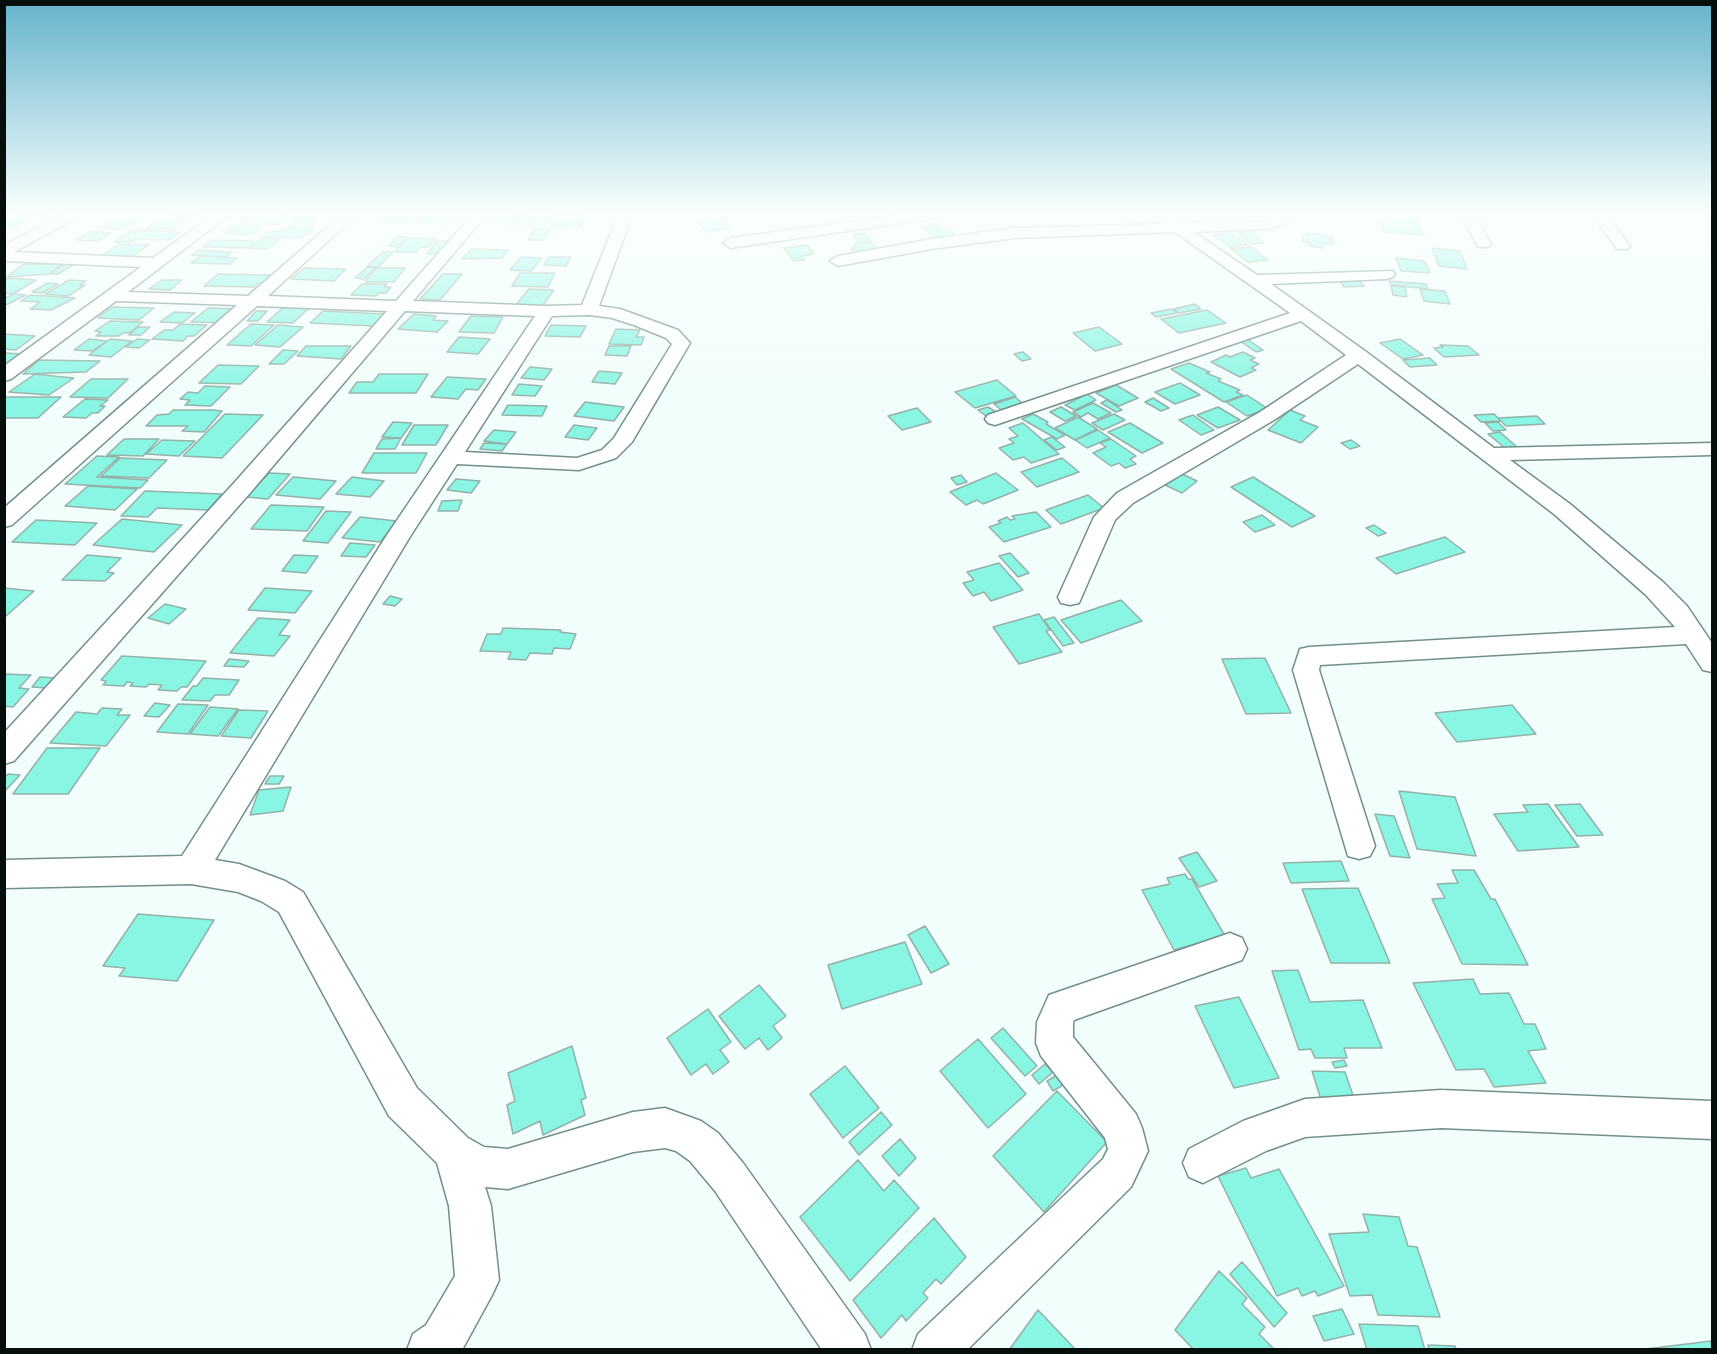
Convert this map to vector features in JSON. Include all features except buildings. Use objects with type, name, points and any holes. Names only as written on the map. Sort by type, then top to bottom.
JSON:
[{"type":"street","points":[[4,375],[139,276]]},
{"type":"street","points":[[4,520],[281,276]]},
{"type":"street","points":[[4,753],[242,488],[425,276]]},
{"type":"street","points":[[589,310],[602,276]]},
{"type":"street","points":[[1250,276],[1304,314],[1562,509],[1655,589],[1678,612],[1713,663]]},
{"type":"street","points":[[1256,280],[1339,276]]},
{"type":"street","points":[[112,296],[547,312],[589,310],[614,313],[640,321],[672,334],[681,343],[622,442],[609,454],[579,464],[517,463],[451,457]]},
{"type":"street","points":[[191,870],[399,535],[547,312]]},
{"type":"street","points":[[995,419],[1304,314]]},
{"type":"street","points":[[1070,597],[1105,517],[1125,498],[1282,407],[1359,356]]},
{"type":"street","points":[[1491,454],[1713,449]]},
{"type":"street","points":[[1359,846],[1306,670],[1309,656],[1694,635]]},
{"type":"street","points":[[4,874],[191,870],[239,878],[273,891],[291,902],[403,1102],[454,1152],[480,1167],[508,1169],[633,1131],[664,1128],[687,1136],[704,1148],[729,1176],[849,1350]]},
{"type":"street","points":[[934,1350],[1118,1173],[1128,1151],[1122,1128],[1054,1043],[1055,1022],[1062,1006],[1230,949]]},
{"type":"street","points":[[1203,1163],[1257,1135],[1305,1118],[1441,1109],[1713,1120]]},
{"type":"street","points":[[429,1350],[442,1341],[477,1280],[470,1206],[454,1152]]}]
